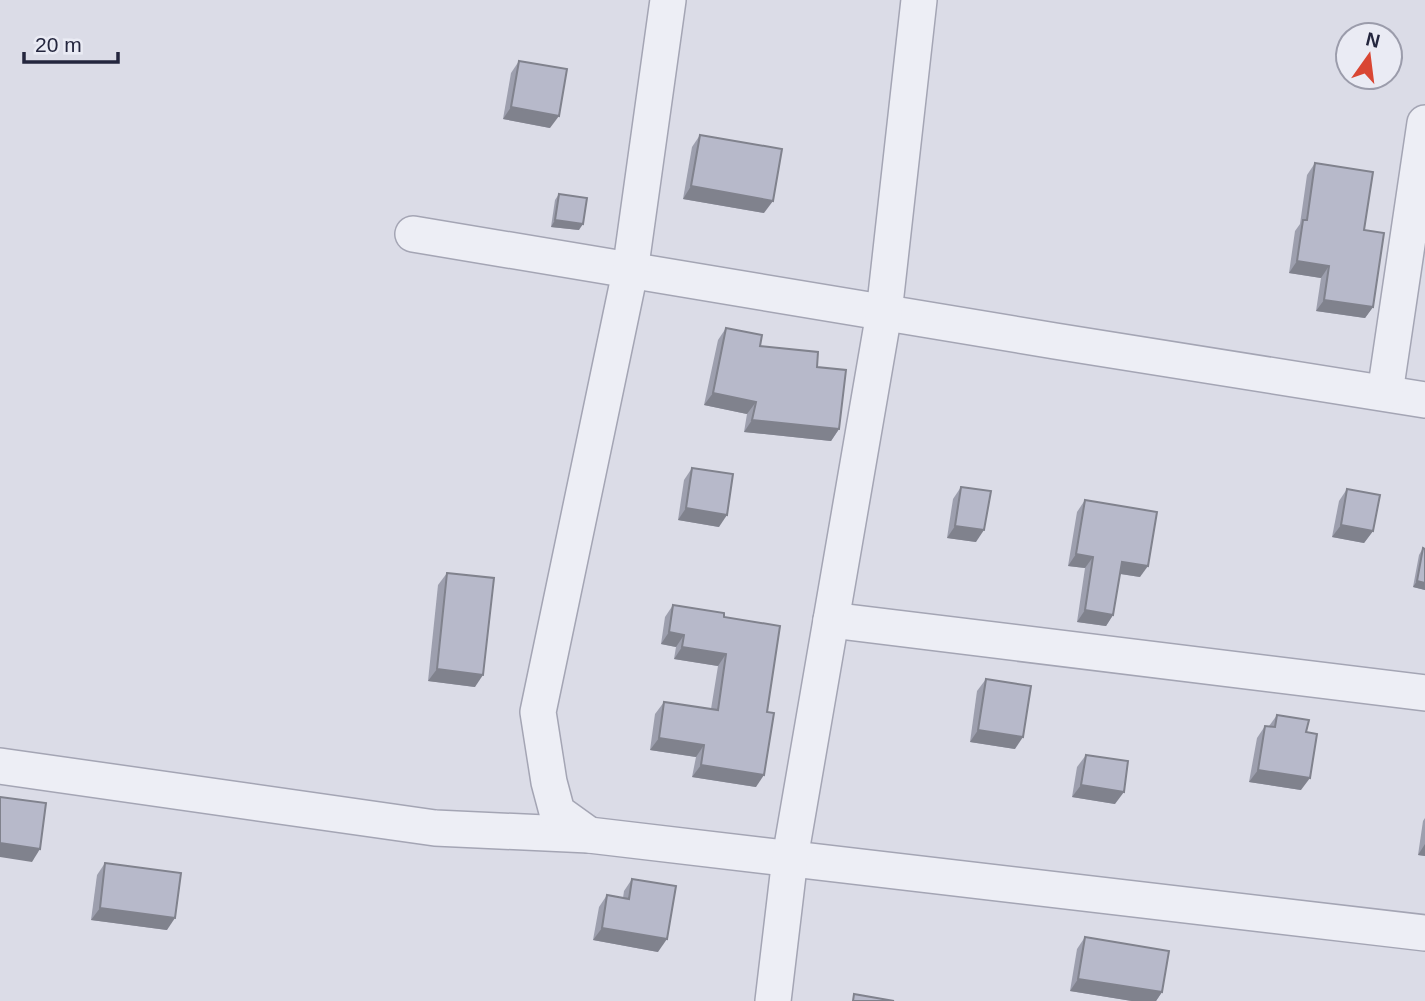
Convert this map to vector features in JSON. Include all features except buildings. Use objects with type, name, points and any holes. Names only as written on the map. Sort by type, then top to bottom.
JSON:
[{"type":"street","points":[[589,835],[557,812],[549,782],[538,712],[631,272],[668,0]]},
{"type":"street","points":[[773,1001],[790,858],[884,313],[919,0]]},
{"type":"street","points":[[1385,393],[1425,122]]},
{"type":"street","points":[[413,234],[631,272],[1425,400]]},
{"type":"street","points":[[831,620],[1425,693]]},
{"type":"street","points":[[0,766],[435,828],[589,835],[1425,933]]}]
